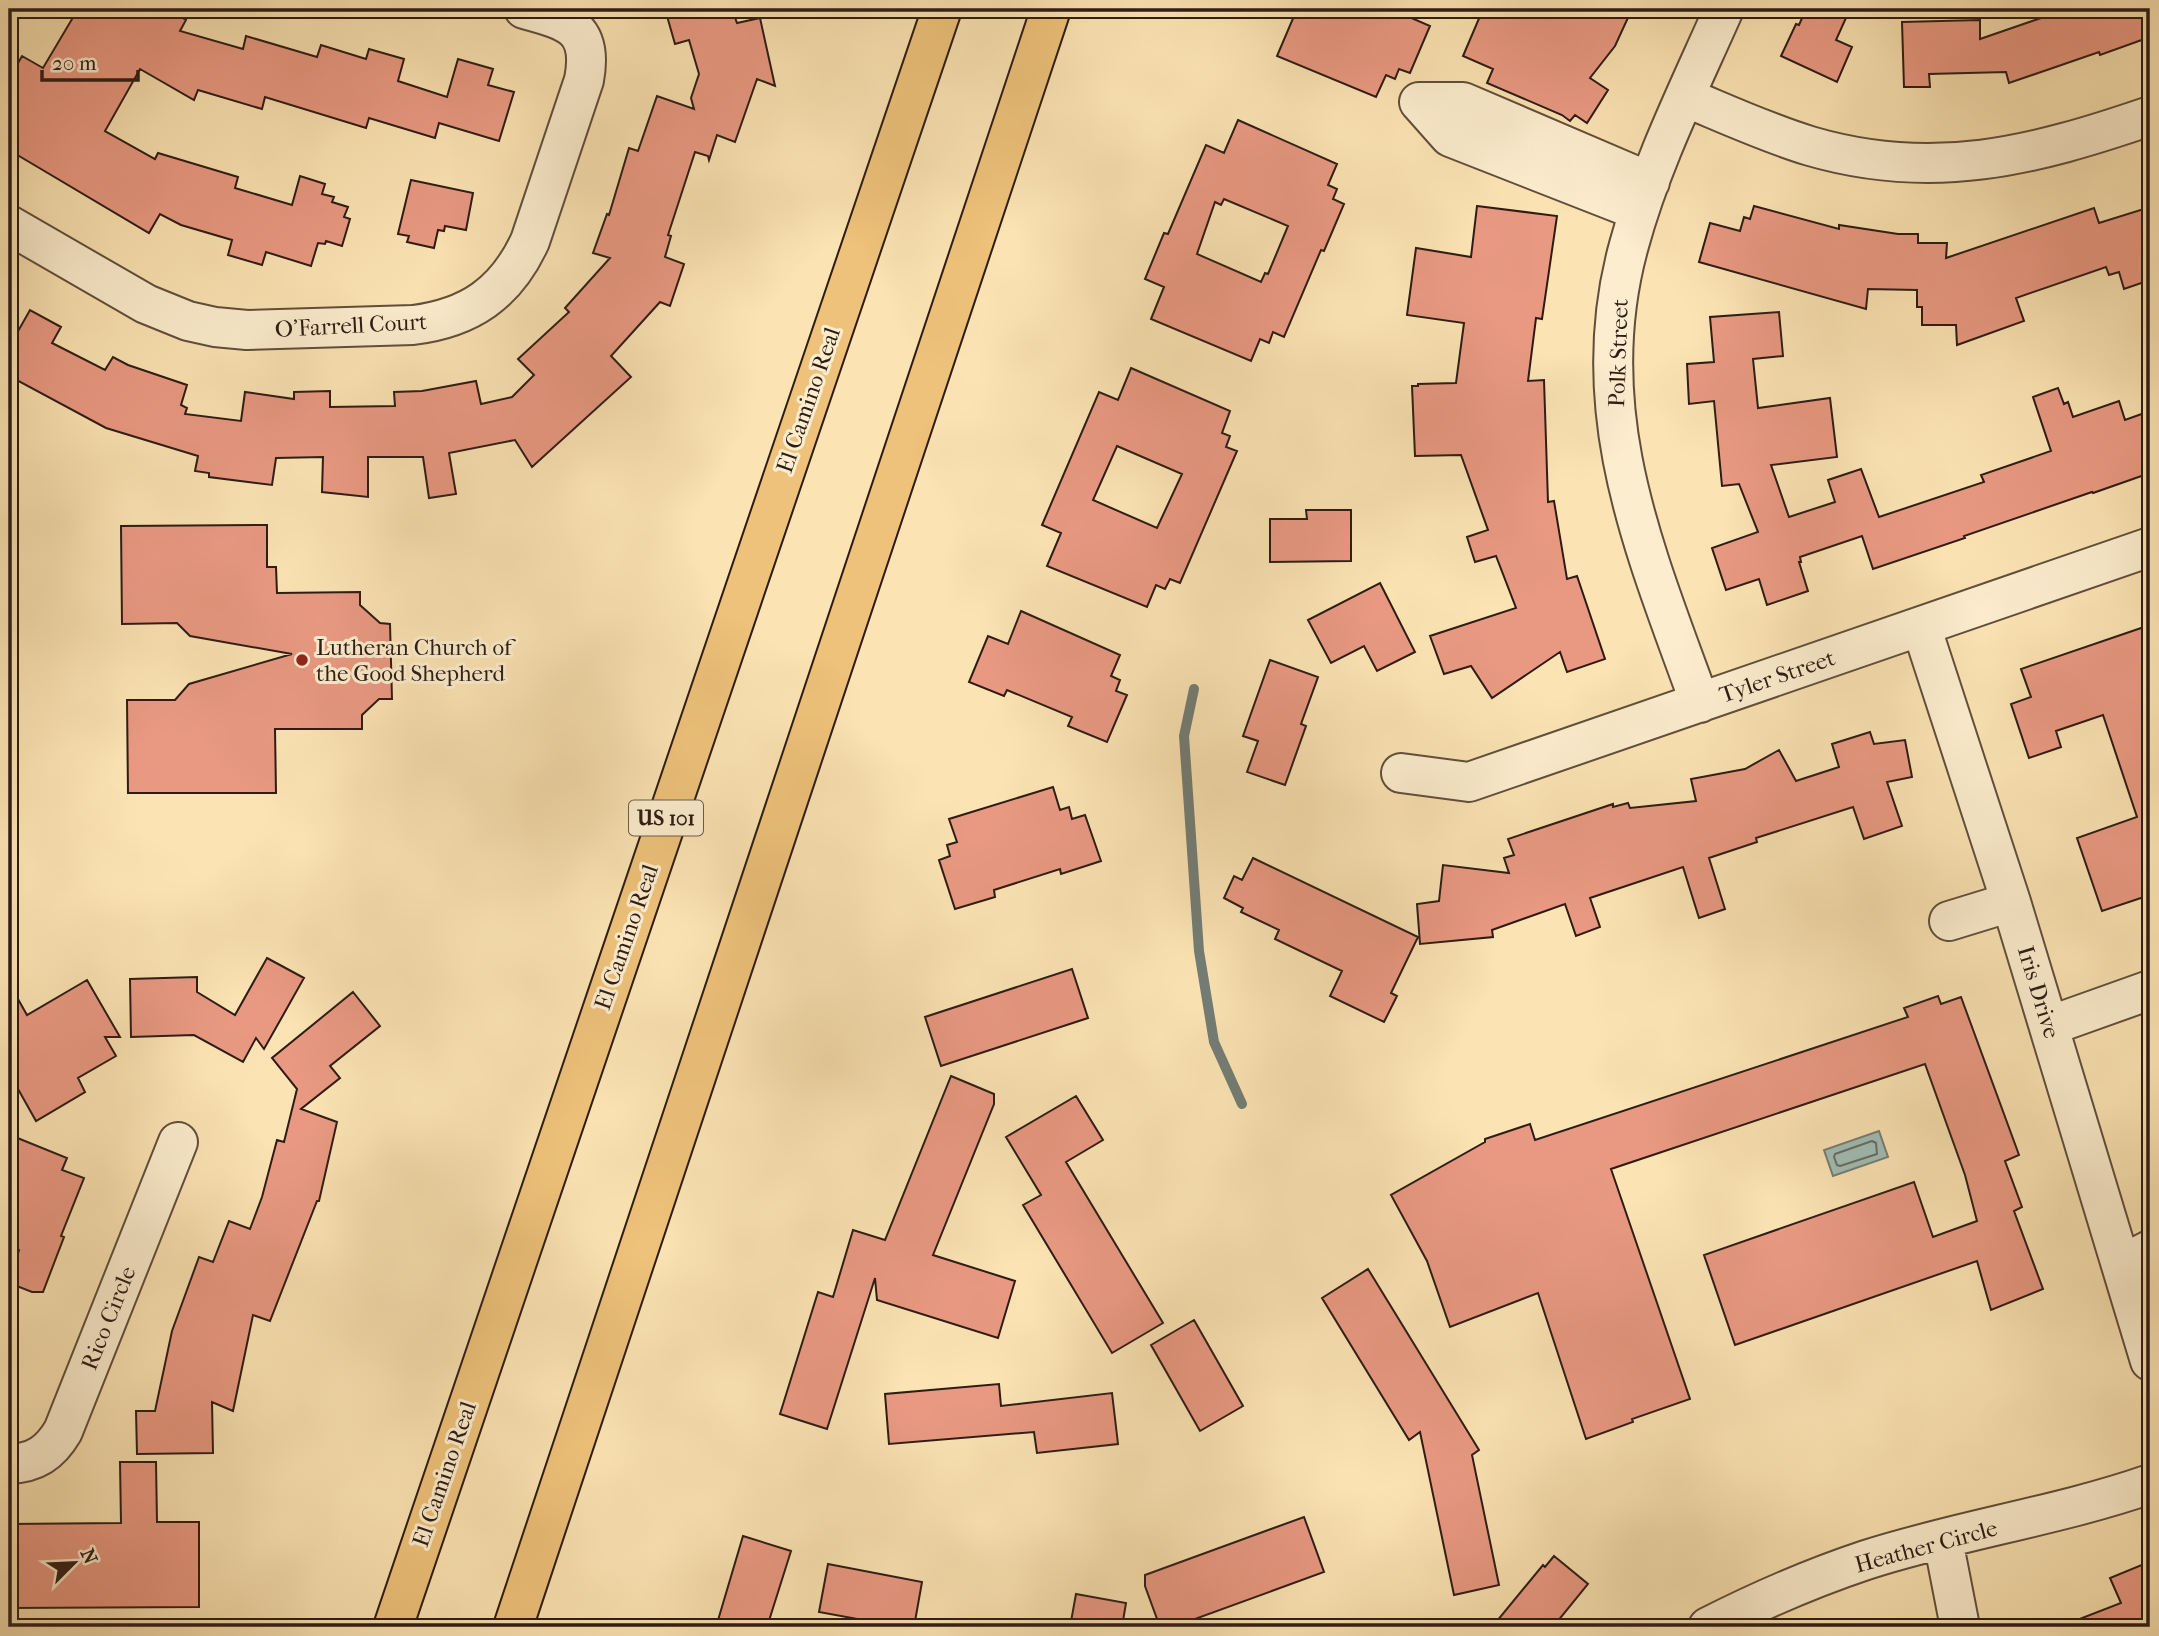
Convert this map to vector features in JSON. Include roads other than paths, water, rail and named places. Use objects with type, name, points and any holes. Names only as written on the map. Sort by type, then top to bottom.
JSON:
[{"type":"highway","name":"El Camino Real","points":[[393,1627],[942,9]]},
{"type":"highway","points":[[513,1627],[1051,9]]},
{"type":"street","name":"O'Farrell Court","points":[[9,225],[146,304],[202,324],[247,330],[413,325],[453,317],[488,298],[520,263],[530,241],[584,80],[585,46],[575,28],[555,18],[524,9]]},
{"type":"street","name":"Polk Street","points":[[1700,703],[1639,531],[1620,452],[1614,407],[1614,328],[1625,260],[1644,196],[1724,9]]},
{"type":"street","points":[[1685,97],[1809,146],[1858,157],[1916,163],[1964,163],[2025,154],[2089,137],[2150,116]]},
{"type":"street","points":[[1419,102],[1463,102],[1644,196],[1450,137],[1419,102]]},
{"type":"street","name":"Tyler Street","points":[[1401,773],[1469,782],[2150,547]]},
{"type":"street","name":"Iris Drive","points":[[1921,626],[2049,1026],[2136,1258],[2150,1361]]},
{"type":"street","points":[[1950,921],[2011,902]]},
{"type":"street","points":[[2049,1026],[2150,990]]},
{"type":"street","name":"Rico Circle","points":[[9,1464],[41,1457],[50,1451],[63,1431],[178,1142]]},
{"type":"street","name":"Heather Circle","points":[[1709,1627],[1752,1606],[1867,1560],[2150,1483]]},
{"type":"street","points":[[1942,1540],[1961,1627]]},
{"type":"water","points":[[1879,1131],[1888,1157],[1833,1176],[1824,1150]]},
{"type":"waterway","points":[[1194,689],[1184,736],[1199,951],[1214,1042],[1242,1104]]},
{"type":"place","name":"Lutheran Church of the Good Shepherd","points":[[302,660]]}]
